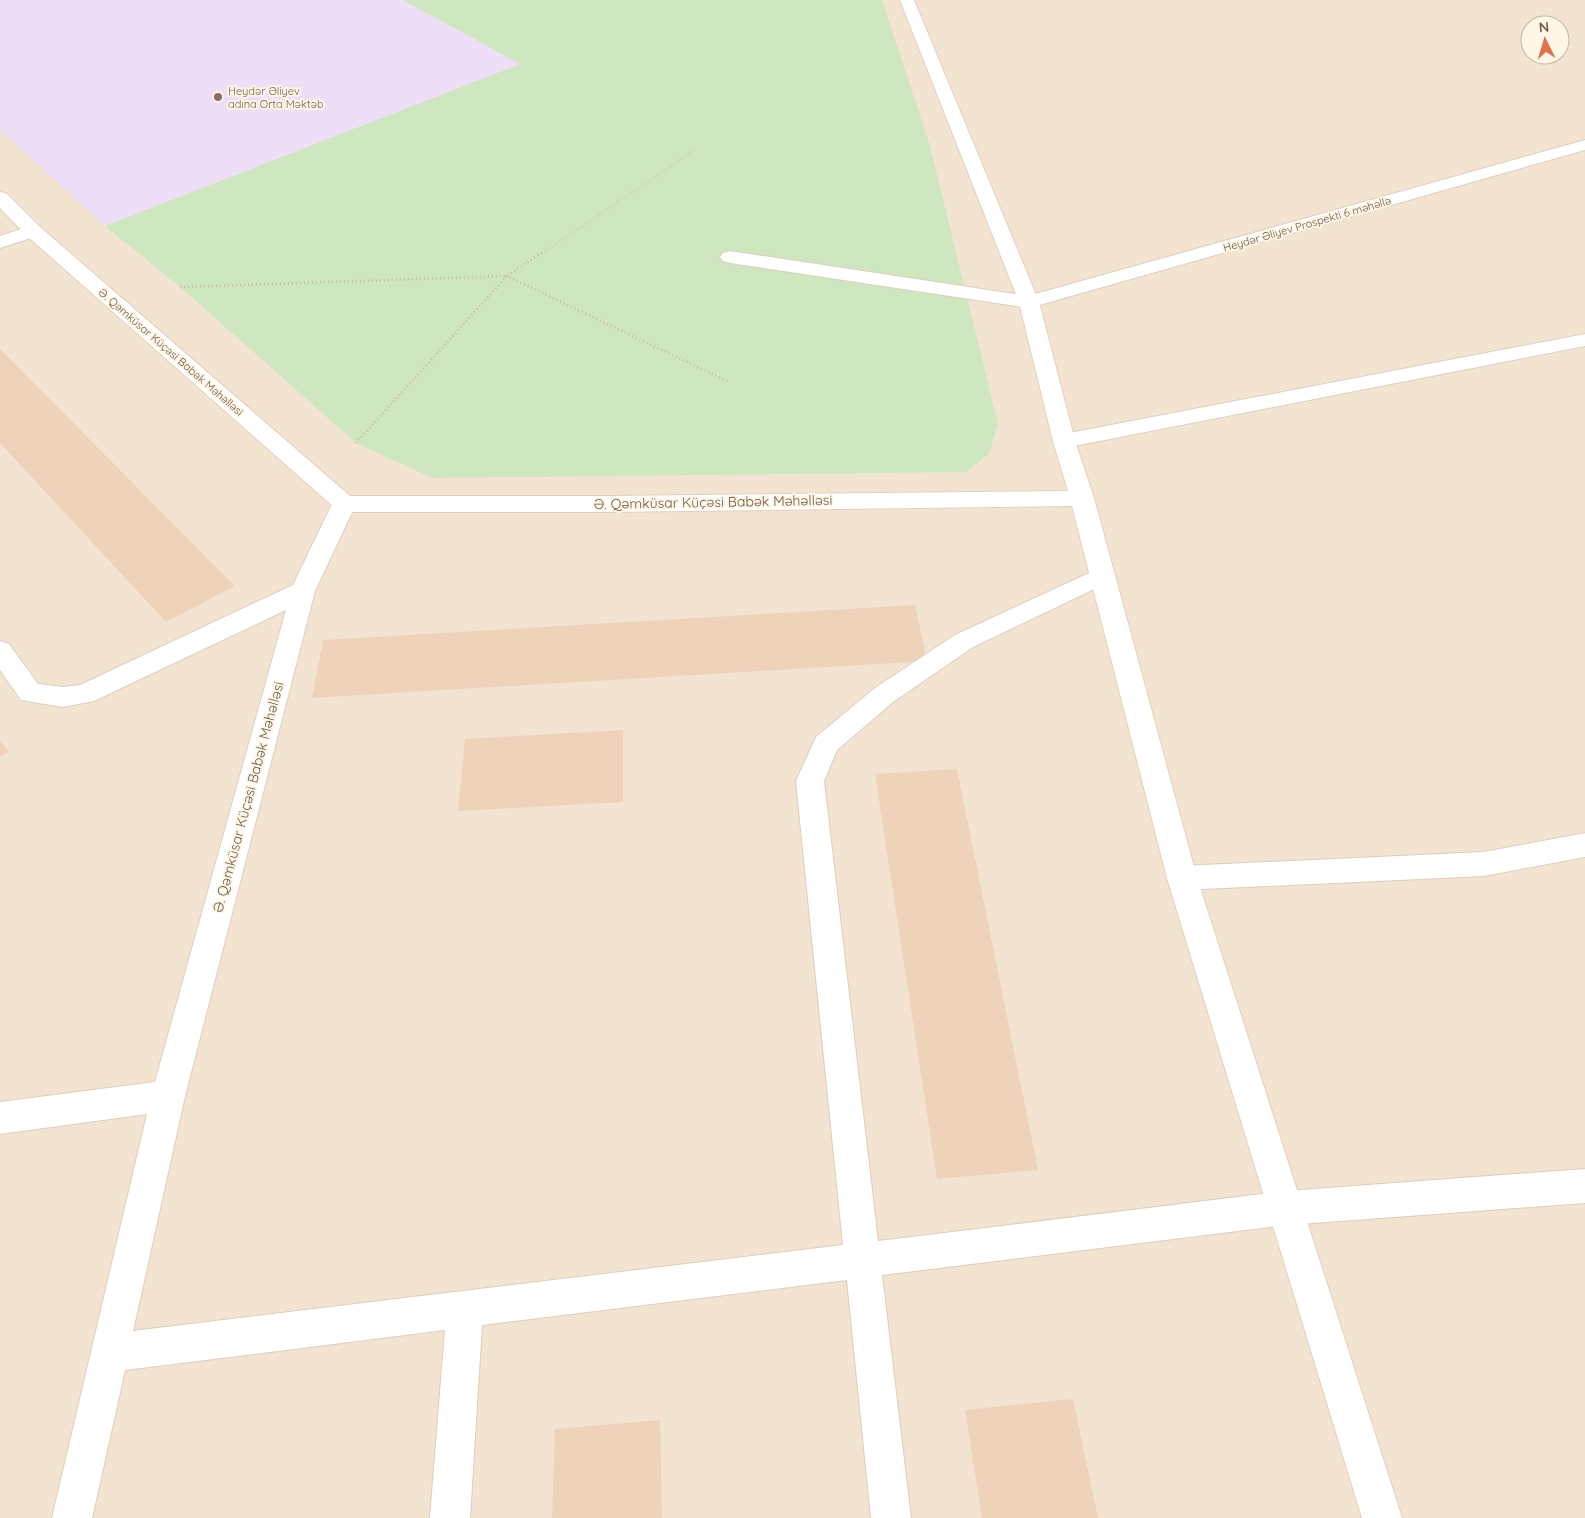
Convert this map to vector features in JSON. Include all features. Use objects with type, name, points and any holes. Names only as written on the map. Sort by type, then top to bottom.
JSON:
[{"type":"street","points":[[907,0],[1029,302],[1064,440],[1082,498],[1182,878],[1287,1208],[1382,1518]]},
{"type":"street","name":"Heydər Əliyev Prospekti 6 məhəllə","points":[[1029,302],[1585,145]]},
{"type":"street","name":"Ə. Qəmküsar Küçəsi Babək Məhəlləsi","points":[[0,197],[33,231],[344,504],[608,504],[1082,498]]},
{"type":"street","points":[[0,242],[33,231]]},
{"type":"street","points":[[730,257],[1029,302]]},
{"type":"street","points":[[1064,440],[1585,340]]},
{"type":"street","name":"Ə. Qəmküsar Küçəsi Babək Məhəlləsi","points":[[72,1518],[168,1096],[303,591],[344,504]]},
{"type":"street","points":[[891,1518],[810,781],[826,744],[884,695],[964,641],[1102,575]]},
{"type":"street","points":[[0,650],[30,694],[63,697],[85,694],[303,591]]},
{"type":"street","points":[[1182,878],[1484,864],[1585,844]]},
{"type":"street","points":[[0,1118],[168,1096]]},
{"type":"street","points":[[110,1353],[1287,1208],[1585,1186]]},
{"type":"street","points":[[450,1518],[465,1309]]},
{"type":"path","points":[[356,443],[506,276],[696,149]]},
{"type":"path","points":[[180,287],[506,276],[727,381]]},
{"type":"shaded area","points":[[0,0],[1585,0],[1585,1518],[0,1518]]},
{"type":"shaded area","name":"Heydər Əliyev adına Orta Məktəb","points":[[0,0],[403,0],[521,64],[105,226],[0,130]]},
{"type":"green space","points":[[403,0],[882,0],[930,146],[998,424],[989,454],[966,472],[432,478],[356,443],[180,287],[105,226],[520,64]]},
{"type":"building","points":[[0,349],[235,586],[166,622],[0,443]]},
{"type":"building","points":[[915,605],[927,661],[312,698],[323,640]]},
{"type":"building","points":[[623,730],[623,802],[458,811],[465,739]]},
{"type":"building","points":[[0,740],[9,752],[0,757]]},
{"type":"building","points":[[957,769],[1038,1170],[937,1179],[875,774]]},
{"type":"building","points":[[1073,1399],[1098,1518],[982,1518],[965,1410]]},
{"type":"building","points":[[660,1420],[662,1518],[552,1518],[555,1429]]},
{"type":"place","name":"Heydər Əliyev adına Orta Məktəb","points":[[218,97]]}]
